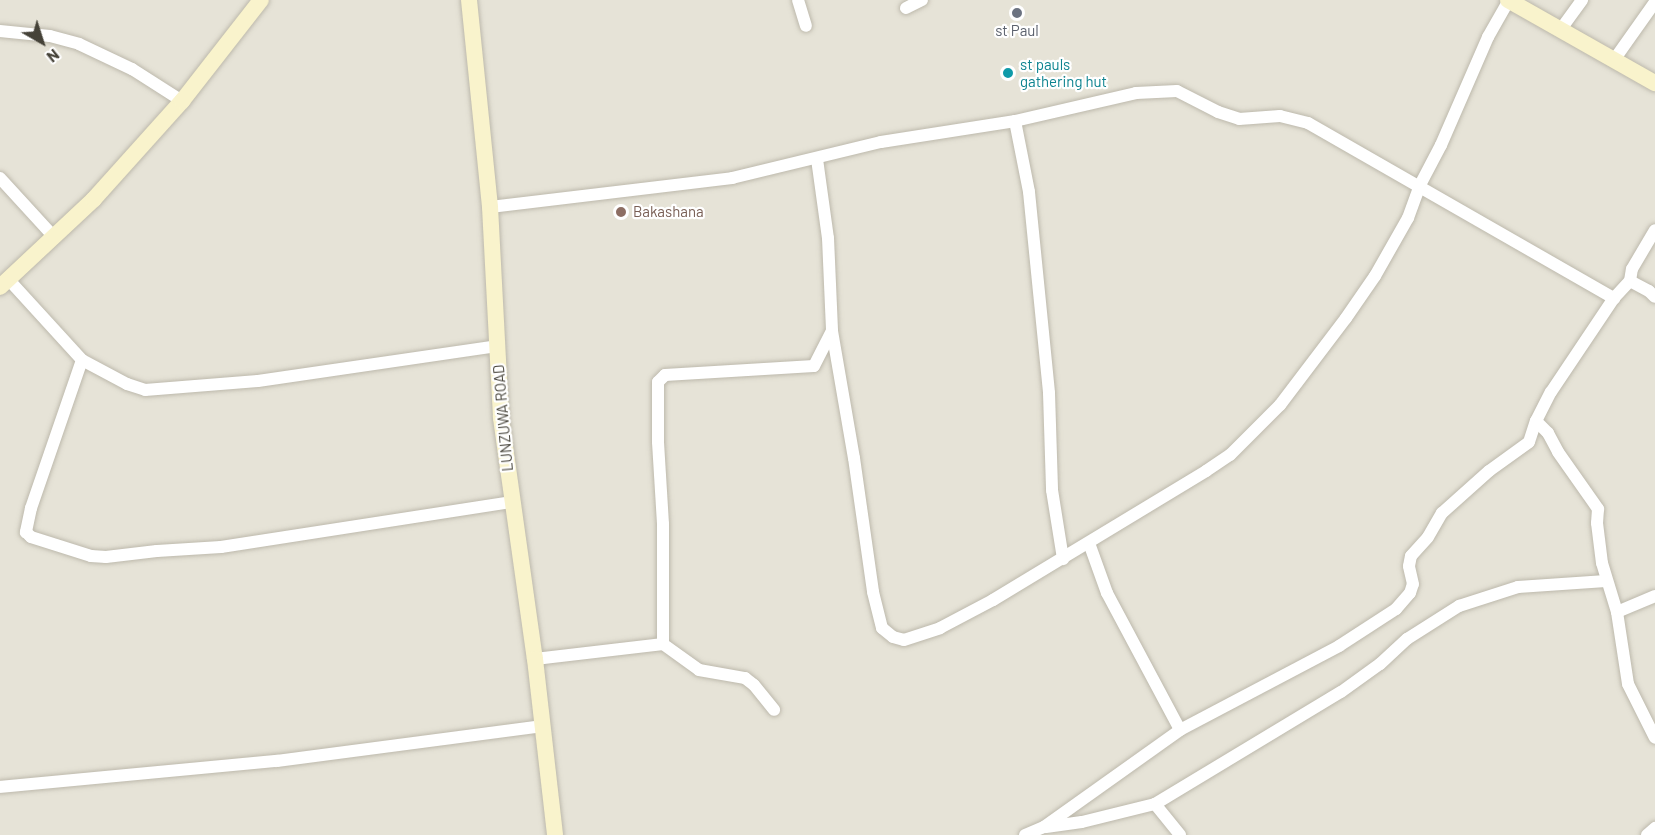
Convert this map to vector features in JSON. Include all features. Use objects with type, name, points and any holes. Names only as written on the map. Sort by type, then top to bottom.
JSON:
[{"type":"street","points":[[261,0],[182,100],[94,200],[4,283],[82,360],[126,384],[145,390],[168,390],[258,381],[498,346]]},
{"type":"street","name":"LUNZUWA ROAD","points":[[469,0],[490,207],[501,418],[511,502],[535,659],[555,835]]},
{"type":"street","points":[[798,0],[806,26]]},
{"type":"street","points":[[906,8],[922,0]]},
{"type":"street","points":[[817,159],[828,238],[832,331],[854,458],[873,592],[882,628],[893,637],[904,639],[923,635],[993,600],[1089,543],[1230,455],[1280,405],[1314,363],[1375,276],[1408,218],[1420,185],[1441,145],[1488,37],[1509,0],[1655,83]]},
{"type":"street","points":[[1562,29],[1582,0]]},
{"type":"street","points":[[1614,60],[1655,2]]},
{"type":"street","points":[[0,31],[50,36],[79,44],[132,69],[182,100]]},
{"type":"street","points":[[490,207],[732,178],[881,142],[1015,122],[1136,93],[1177,91],[1218,112],[1239,118],[1280,116],[1302,121],[1420,185],[1614,298]]},
{"type":"street","points":[[1015,122],[1029,192],[1049,393],[1052,490],[1063,559]]},
{"type":"street","points":[[0,178],[55,238]]},
{"type":"street","points":[[1025,835],[1044,827],[1180,730],[1339,646],[1396,609],[1410,593],[1413,584],[1409,566],[1410,556],[1428,537],[1442,513],[1489,471],[1509,459],[1529,442],[1536,421],[1551,392],[1614,298],[1630,281],[1632,269],[1655,230]]},
{"type":"street","points":[[1630,281],[1650,291],[1655,297]]},
{"type":"street","points":[[663,644],[663,524],[658,442],[658,382],[665,375],[814,366],[832,331]]},
{"type":"street","points":[[82,360],[31,508],[26,532],[31,537],[106,557],[231,546],[511,502]]},
{"type":"street","points":[[1536,421],[1548,433],[1558,452],[1599,509],[1597,523],[1606,581],[1617,612],[1628,684],[1655,738]]},
{"type":"street","points":[[1089,543],[1107,593],[1180,730]]},
{"type":"street","points":[[1044,827],[1082,822],[1155,804],[1341,692],[1380,664],[1407,639],[1459,606],[1518,587],[1606,581]]},
{"type":"street","points":[[1617,612],[1655,596]]},
{"type":"street","points":[[535,659],[663,644],[699,670],[745,678],[754,685],[774,710]]},
{"type":"street","points":[[0,787],[277,761],[543,726]]},
{"type":"street","points":[[1155,804],[1180,835]]},
{"type":"street","points":[[1647,835],[1655,828]]},
{"type":"shaded area","points":[[0,0],[1655,0],[1655,835],[0,835]]},
{"type":"place","name":"st Paul","points":[[1017,13]]},
{"type":"place","name":"st pauls gathering hut","points":[[1008,73]]},
{"type":"place","name":"Bakashana","points":[[621,212]]}]
